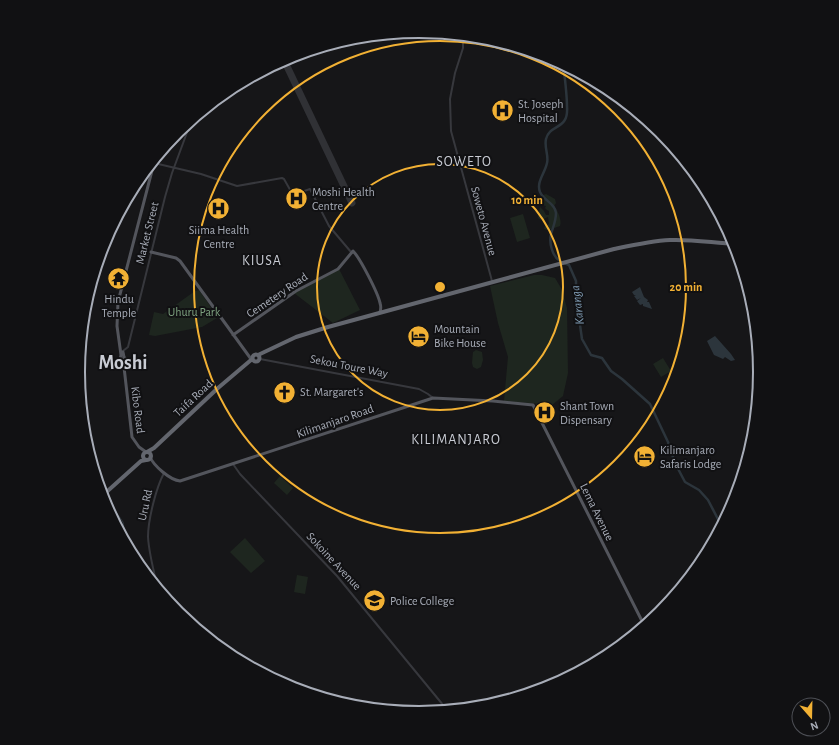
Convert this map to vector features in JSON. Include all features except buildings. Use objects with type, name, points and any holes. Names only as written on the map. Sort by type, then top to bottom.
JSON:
[{"type":"highway","name":"Taifa Road","points":[[147,455],[230,377],[255,358],[302,334],[615,249],[657,241],[683,240],[729,243]]},
{"type":"highway","points":[[107,492],[147,455]]},
{"type":"main road","points":[[143,205],[120,304],[119,326],[124,357],[129,364],[124,367],[120,365],[121,355],[118,326],[118,302],[151,173]]},
{"type":"main road","points":[[151,252],[176,258],[180,261],[234,335],[255,358]]},
{"type":"main road","points":[[352,252],[359,258],[377,294],[380,302],[380,312]]},
{"type":"main road","name":"Cemetery Road","points":[[234,335],[296,290],[338,269],[352,252]]},
{"type":"main road","points":[[120,360],[126,359]]},
{"type":"main road","name":"Kibo Road","points":[[124,367],[132,437],[134,442],[147,455]]},
{"type":"main road","name":"Kilimanjaro Road","points":[[147,455],[164,473],[173,479],[180,481],[433,398],[533,405]]},
{"type":"main road","name":"Lema Avenue","points":[[533,405],[642,622]]},
{"type":"street","name":"Soweto Avenue","points":[[463,41],[463,48],[450,99],[451,131],[492,282]]},
{"type":"street","name":"Market Street","points":[[123,351],[128,347],[165,197],[187,132]]},
{"type":"street","points":[[159,163],[236,185],[282,178],[293,195],[311,189],[331,229],[352,252]]},
{"type":"street","name":"Sekou Toure Way","points":[[255,358],[419,389],[433,398]]},
{"type":"street","name":"Sokoine Avenue","points":[[233,464],[258,494],[337,576],[444,706]]},
{"type":"street","name":"Uru Rd","points":[[156,578],[149,545],[148,530],[158,487],[164,473]]},
{"type":"green space","points":[[546,194],[555,199],[556,203],[554,206],[560,218],[560,226],[548,230],[544,229],[545,226],[549,224],[548,217],[541,220],[538,218],[540,207],[546,215],[549,215],[549,211],[545,208],[546,206],[542,205],[540,200],[537,201],[536,198]]},
{"type":"green space","points":[[523,214],[530,238],[517,242],[510,218]]},
{"type":"green space","points":[[339,269],[360,310],[333,323],[294,293]]},
{"type":"green space","points":[[534,275],[555,278],[561,288],[567,308],[568,373],[563,396],[552,405],[504,401],[508,357],[498,323],[490,286]]},
{"type":"green space","name":"Uhuru Park","points":[[199,290],[217,318],[202,327],[155,336],[149,335],[154,312],[163,314],[195,291]]},
{"type":"green space","points":[[476,350],[482,352],[483,360],[481,367],[477,369],[473,367],[472,363],[473,352]]},
{"type":"green space","points":[[663,358],[671,371],[661,377],[653,364]]},
{"type":"green space","points":[[280,476],[293,488],[287,495],[274,483]]},
{"type":"green space","points":[[245,538],[265,561],[251,573],[230,552]]},
{"type":"green space","points":[[297,575],[308,577],[305,594],[294,592]]},
{"type":"shaded area","points":[[640,287],[644,297],[648,300],[647,302],[649,302],[652,309],[643,306],[643,304],[640,305],[637,301],[641,298],[637,300],[634,296],[636,295],[632,292]]},
{"type":"shaded area","points":[[715,336],[735,360],[731,361],[725,357],[723,359],[714,355],[707,341]]},
{"type":"waterway","name":"Karanga","points":[[536,59],[549,63]]},
{"type":"waterway","name":"Karanga","points":[[563,70],[567,99],[567,114],[562,123],[551,131],[546,139],[547,160],[539,188],[542,195],[554,207],[556,213],[550,238],[553,253],[557,259],[569,265],[576,281],[576,297],[580,308],[582,339],[591,355],[602,358],[611,371],[650,404],[668,442],[675,463],[685,482],[699,490],[708,500],[719,521]]},
{"type":"waterway","points":[[108,496],[114,509],[123,522],[124,530]]},
{"type":"runway","points":[[286,65],[352,203]]},
{"type":"place","name":"St. Joseph Hospital","points":[[502,111]]},
{"type":"place","name":"Moshi Health Centre","points":[[297,199]]},
{"type":"place","name":"Siima Health Centre","points":[[219,209]]},
{"type":"place","name":"Hindu Temple","points":[[119,278]]},
{"type":"place","name":"Mountain Bike House","points":[[418,336]]},
{"type":"place","name":"St. Margaret's","points":[[285,392]]},
{"type":"place","name":"Shant Town Dispensary","points":[[545,413]]},
{"type":"place","name":"Kilimanjaro Safaris Lodge","points":[[645,457]]},
{"type":"place","name":"Police College","points":[[374,601]]},
{"type":"district","name":"SOWETO","points":[[464,162]]},
{"type":"district","name":"KIUSA","points":[[262,261]]},
{"type":"district","name":"Moshi","points":[[123,363]]},
{"type":"district","name":"KILIMANJARO","points":[[456,440]]}]
